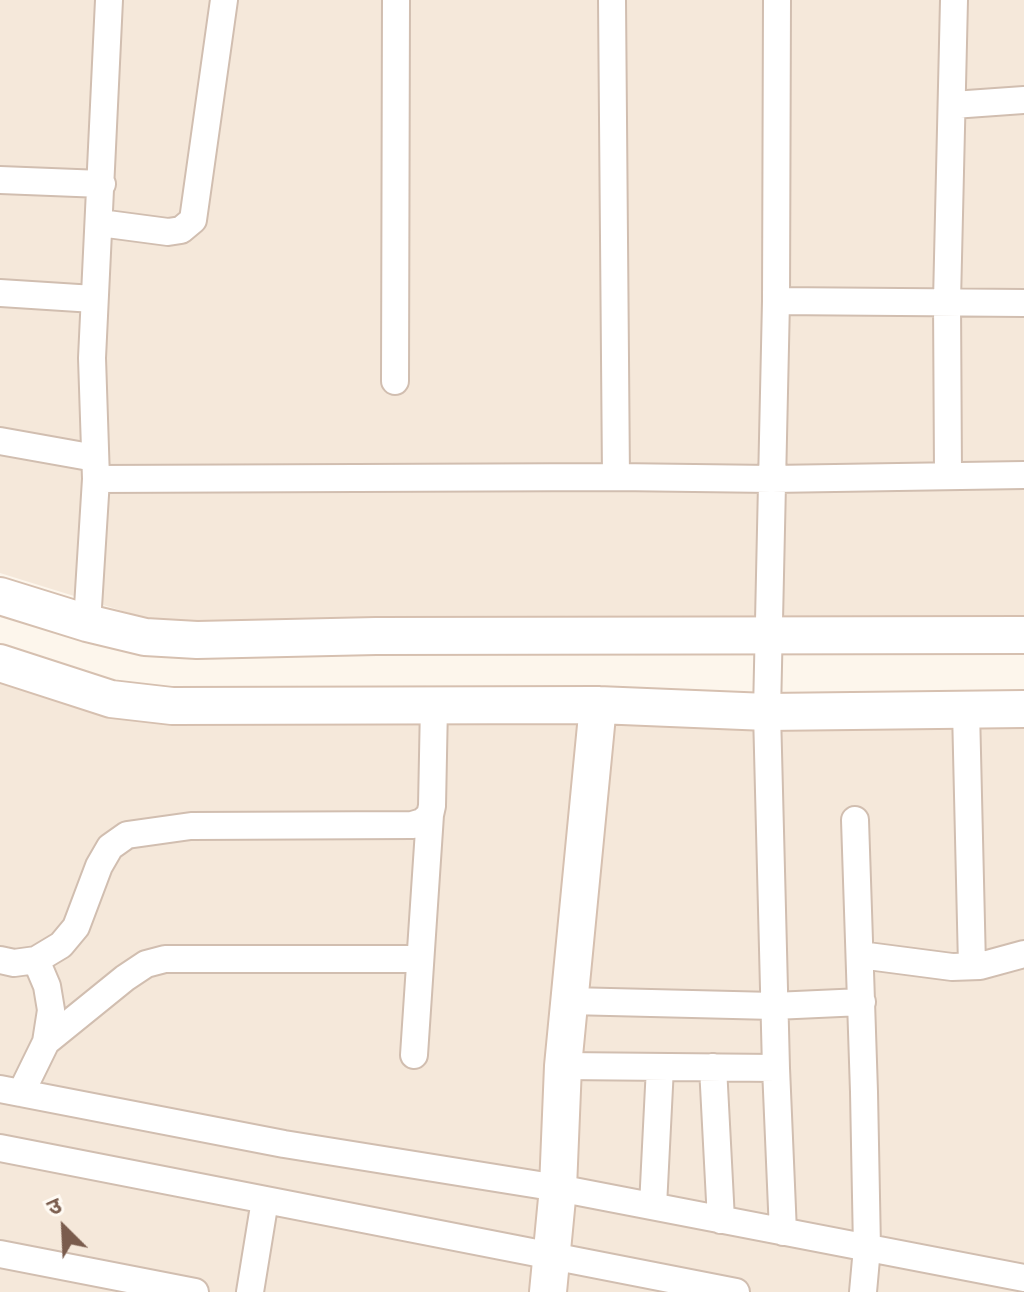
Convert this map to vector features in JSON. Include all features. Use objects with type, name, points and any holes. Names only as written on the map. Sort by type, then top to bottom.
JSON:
[{"type":"street","points":[[87,623],[96,468],[92,358],[94,299],[109,0]]},
{"type":"street","points":[[100,223],[168,232],[181,230],[193,220],[224,0]]},
{"type":"street","points":[[395,381],[396,0]]},
{"type":"street","points":[[612,0],[616,477]]},
{"type":"street","points":[[777,0],[776,301],[767,712],[783,1232]]},
{"type":"street","points":[[948,474],[947,301],[954,0]]},
{"type":"street","points":[[953,105],[1024,100]]},
{"type":"street","points":[[0,180],[102,184]]},
{"type":"street","points":[[0,293],[94,299]]},
{"type":"street","points":[[776,301],[1024,303]]},
{"type":"street","points":[[0,441],[96,468],[772,479],[1024,475]]},
{"type":"street","points":[[0,596],[145,637],[197,640],[376,636],[1024,635]]},
{"type":"street","points":[[0,663],[111,699],[172,706],[598,705],[767,712],[1024,709]]},
{"type":"street","points":[[414,1055],[432,806],[434,705]]},
{"type":"street","points":[[548,1292],[558,1188],[563,1066],[598,705]]},
{"type":"street","points":[[966,710],[972,966]]},
{"type":"street","points":[[0,960],[14,963],[36,960],[61,945],[76,927],[99,866],[110,847],[127,835],[191,826],[412,825],[430,815]]},
{"type":"street","points":[[855,820],[867,1248],[863,1292]]},
{"type":"street","points":[[860,955],[952,967],[972,966],[1024,954]]},
{"type":"street","points":[[420,959],[165,959],[146,964],[46,1042],[11,1091],[284,1144],[558,1188],[1024,1278]]},
{"type":"street","points":[[36,960],[47,986],[51,1010],[46,1042]]},
{"type":"street","points":[[569,1001],[774,1006],[862,1002]]},
{"type":"street","points":[[563,1066],[776,1068]]},
{"type":"street","points":[[653,1206],[660,1067]]},
{"type":"street","points":[[713,1067],[721,1220]]},
{"type":"street","points":[[0,1148],[736,1292]]},
{"type":"street","points":[[250,1292],[265,1200]]},
{"type":"street","points":[[0,1254],[195,1292]]},
{"type":"shaded area","points":[[0,0],[1024,0],[1024,617],[158,622],[0,573]]},
{"type":"shaded area","points":[[0,674],[86,706],[1024,712],[1024,1292],[0,1292]]}]
